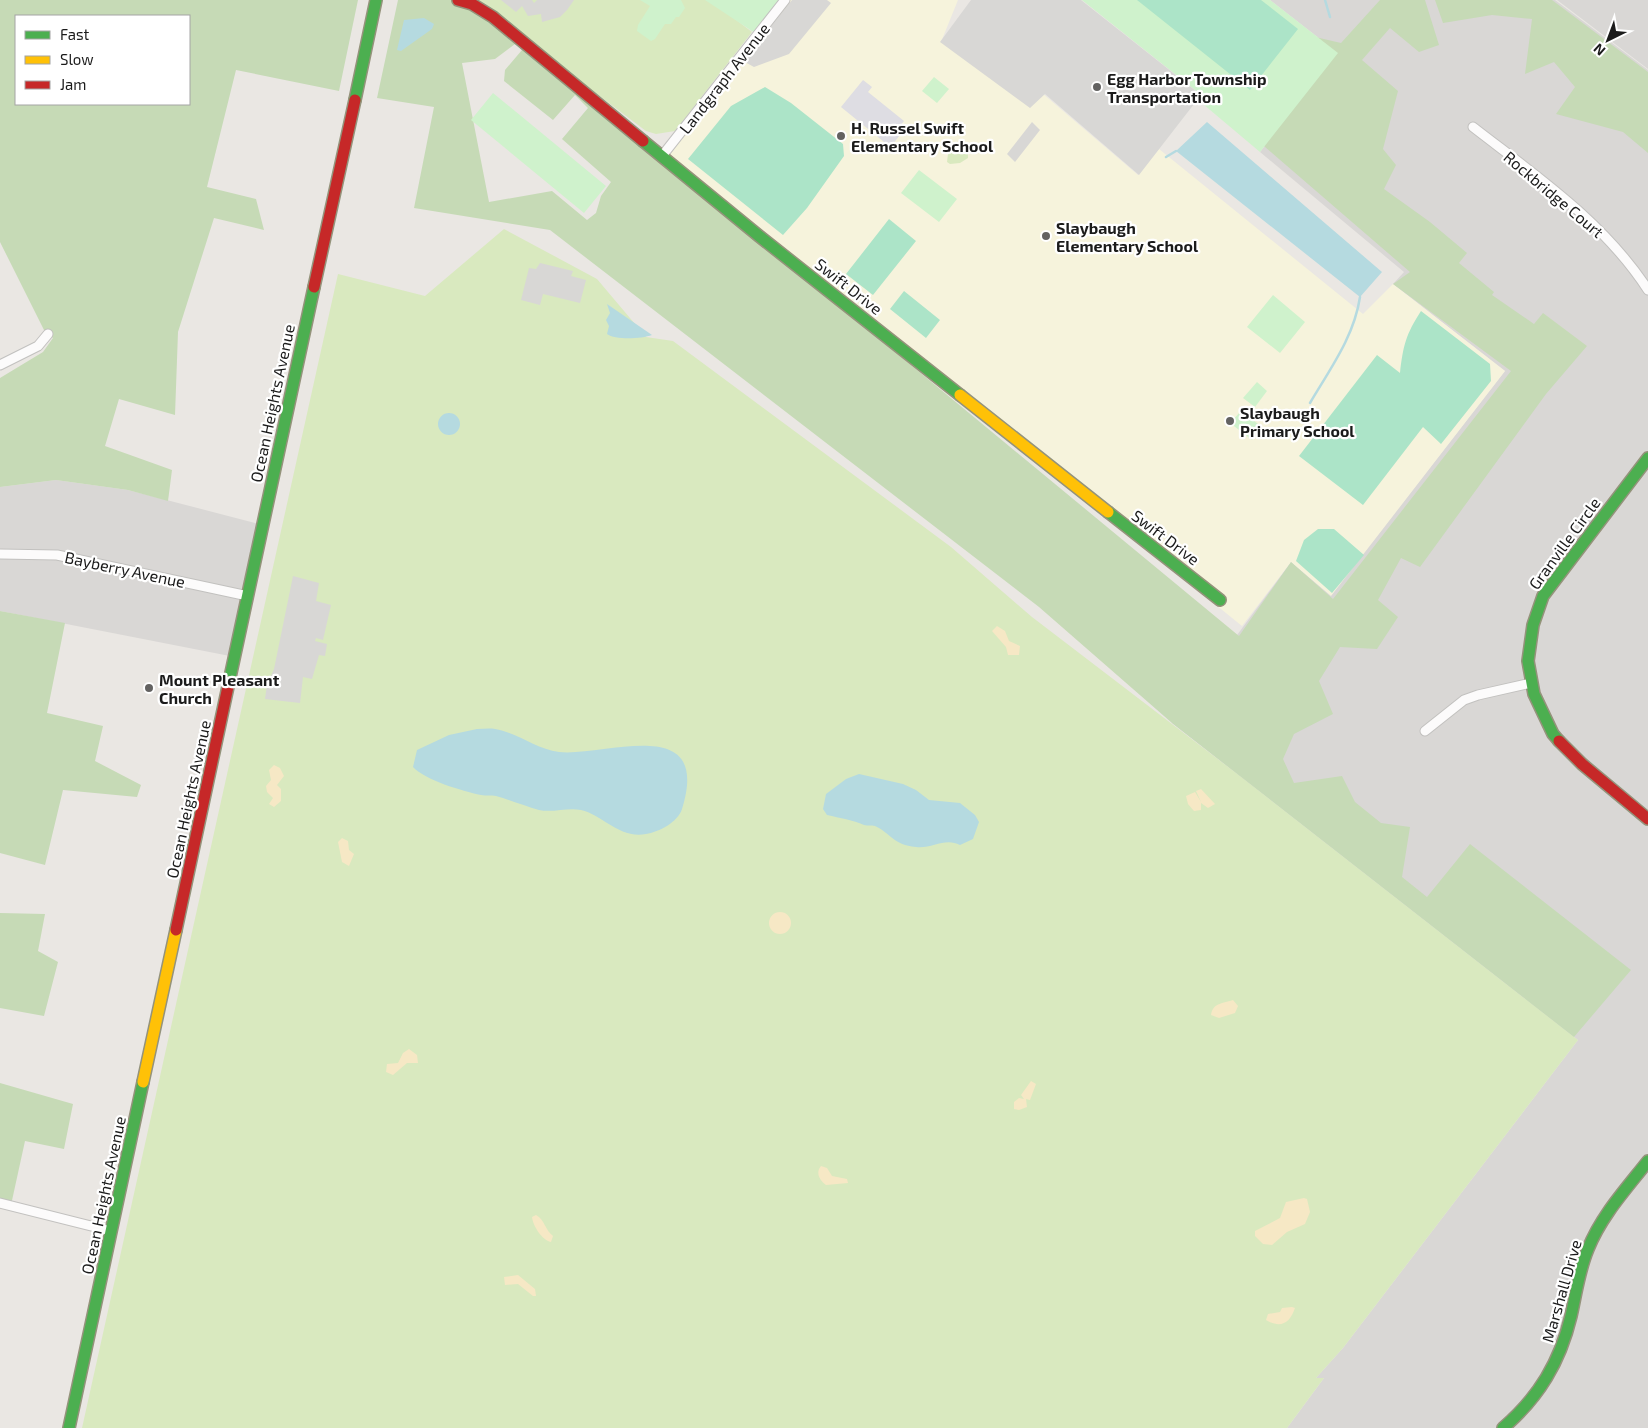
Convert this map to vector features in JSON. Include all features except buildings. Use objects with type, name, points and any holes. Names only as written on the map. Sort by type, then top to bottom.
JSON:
[{"type":"street","name":"Ocean Heights Avenue","points":[[69,1428],[376,0]]},
{"type":"street","name":"Swift Drive","points":[[458,0],[472,4],[493,17],[800,268],[1220,600]]},
{"type":"street","name":"Landgraph Avenue","points":[[662,156],[785,0]]},
{"type":"street","name":"Rockbridge Court","points":[[1473,127],[1595,225],[1623,255],[1648,290]]},
{"type":"street","points":[[1,360],[38,346],[48,334]]},
{"type":"street","name":"Granville Circle","points":[[1648,458],[1543,596],[1536,610],[1528,661],[1531,683],[1545,721],[1563,746],[1648,819]]},
{"type":"street","name":"Bayberry Avenue","points":[[0,554],[57,555],[248,596]]},
{"type":"street","points":[[1425,731],[1464,700],[1531,683]]},
{"type":"street","name":"Marshall Drive","points":[[1503,1428],[1524,1409],[1550,1376],[1565,1340],[1577,1284],[1594,1236],[1611,1208],[1648,1161]]},
{"type":"street","points":[[0,1203],[111,1230]]},
{"type":"shaded area","points":[[501,0],[532,0],[534,3],[537,0],[574,0],[560,17],[542,22],[541,14],[528,16],[522,6],[516,12]]},
{"type":"shaded area","points":[[785,0],[958,0],[941,42],[1042,93],[1138,175],[1159,149],[1363,314],[1393,284],[1505,371],[1331,596],[1291,562],[1242,626],[662,156]]},
{"type":"shaded area","points":[[792,0],[827,0],[831,3],[789,54],[754,67],[743,61]]},
{"type":"shaded area","name":"Egg Harbor Township Transportation","points":[[971,0],[1081,0],[1201,95],[1139,175],[1045,94],[1030,108],[940,42]]},
{"type":"shaded area","points":[[1270,0],[1555,0],[1648,70],[1648,1428],[1287,1428],[1324,1378],[1316,1378],[1343,1348],[1578,1040],[1172,723],[1291,562],[1331,595],[1505,371],[1393,284],[1404,272],[1260,152],[1338,53]]},
{"type":"shaded area","points":[[1557,0],[1648,0],[1648,69]]},
{"type":"shaded area","points":[[863,80],[872,87],[868,92],[904,121],[900,126],[904,130],[892,145],[889,146],[841,107]]},
{"type":"shaded area","points":[[1032,122],[1040,130],[1015,162],[1007,154]]},
{"type":"shaded area","points":[[540,263],[573,271],[571,276],[586,280],[580,303],[543,294],[540,305],[521,300],[529,268],[536,269]]},
{"type":"shaded area","points":[[56,480],[128,490],[263,525],[235,657],[0,611],[0,487]]},
{"type":"shaded area","points":[[293,576],[319,583],[316,601],[331,605],[323,640],[316,638],[315,641],[327,644],[325,656],[319,655],[312,679],[303,677],[300,703],[265,699],[267,685],[274,669]]},
{"type":"green space","points":[[0,0],[358,0],[339,91],[236,70],[207,187],[256,199],[264,230],[214,218],[178,332],[175,415],[119,399],[105,446],[172,470],[168,501],[128,490],[56,480],[0,487],[0,378],[43,352],[53,338],[44,330],[0,242]]},
{"type":"green space","points":[[398,0],[461,0],[548,65],[1239,636],[1291,562],[1333,599],[1511,371],[1393,284],[1410,272],[1222,110],[1311,36],[1341,43],[1380,0],[1425,0],[1439,45],[1419,52],[1390,28],[1362,60],[1398,91],[1383,149],[1396,165],[1384,189],[1430,222],[1467,253],[1459,263],[1494,292],[1492,295],[1534,324],[1543,313],[1587,346],[1546,394],[1420,567],[1401,558],[1378,600],[1398,617],[1377,649],[1340,647],[1319,681],[1333,714],[1294,734],[1283,759],[1294,783],[1342,776],[1355,802],[1381,823],[1410,827],[1402,877],[1427,897],[1470,844],[1631,970],[1574,1037],[1172,723],[1039,607],[550,230],[414,208],[434,107],[377,98]],"holes":[[[515,44],[522,50],[505,70],[504,81],[553,120],[575,95],[588,108],[562,139],[611,182],[601,196],[596,213],[587,220],[552,191],[489,202],[462,63],[495,59]]]},
{"type":"green space","points":[[472,0],[710,0],[752,32],[675,131],[656,134],[646,131]]},
{"type":"green space","points":[[640,0],[681,0],[685,8],[671,24],[665,24],[655,39],[651,41],[637,31],[638,25],[650,6]]},
{"type":"green space","points":[[705,0],[785,0],[758,35]]},
{"type":"green space","points":[[1082,0],[1270,0],[1338,53],[1260,152],[1197,99],[1200,94]]},
{"type":"green space","points":[[1137,0],[1261,0],[1298,29],[1250,90]]},
{"type":"green space","points":[[1435,0],[1552,0],[1648,72],[1648,153],[1623,132],[1556,114],[1575,87],[1554,62],[1525,74],[1532,19],[1492,15],[1443,23]]},
{"type":"green space","points":[[934,77],[949,89],[937,103],[922,91]]},
{"type":"green space","points":[[765,87],[791,103],[843,144],[844,156],[807,208],[783,235],[688,159],[731,106]]},
{"type":"green space","points":[[493,93],[606,186],[584,213],[471,120]]},
{"type":"green space","points":[[956,147],[968,150],[968,158],[960,163],[950,164],[947,162],[948,154]]},
{"type":"green space","points":[[919,170],[957,199],[939,222],[901,193]]},
{"type":"green space","points":[[889,219],[916,241],[873,295],[846,274]]},
{"type":"green space","points":[[504,229],[597,279],[646,337],[673,341],[951,547],[1032,617],[1240,776],[1578,1040],[1343,1348],[1316,1378],[1324,1378],[1287,1428],[82,1428],[338,274],[425,296]]},
{"type":"green space","points":[[904,291],[940,320],[926,338],[890,309]]},
{"type":"green space","points":[[1273,295],[1305,322],[1280,353],[1247,327]]},
{"type":"green space","points":[[1421,311],[1490,364],[1491,381],[1441,444],[1423,427],[1363,505],[1299,456],[1377,355],[1400,373],[1406,341]]},
{"type":"green space","points":[[1257,382],[1267,391],[1255,407],[1243,398]]},
{"type":"green space","points":[[1241,411],[1262,427],[1252,440],[1230,423]]},
{"type":"green space","points":[[1318,529],[1334,529],[1364,555],[1332,593],[1296,561],[1304,540]]},
{"type":"green space","points":[[0,611],[65,623],[47,713],[103,726],[95,761],[141,785],[137,797],[63,790],[45,865],[0,853]]},
{"type":"green space","points":[[0,913],[45,914],[38,951],[58,962],[44,1016],[0,1008]]},
{"type":"green space","points":[[0,1083],[73,1104],[64,1149],[25,1141],[11,1205],[0,1203]]},
{"type":"sand","points":[[997,626],[1005,631],[1009,641],[1020,646],[1019,655],[1008,655],[1006,647],[992,631]]},
{"type":"sand","points":[[274,765],[280,768],[284,776],[277,785],[281,789],[281,801],[274,807],[269,804],[273,798],[267,792],[266,786],[271,780],[269,770]]},
{"type":"sand","points":[[1201,789],[1215,804],[1208,808],[1201,803],[1201,810],[1194,811],[1188,804],[1186,796],[1195,792],[1201,802],[1196,791]]},
{"type":"sand","points":[[342,838],[348,841],[349,850],[354,854],[349,866],[342,862],[338,842]]},
{"type":"sand","points":[[780,912],[788,915],[791,923],[788,931],[780,934],[772,931],[769,923],[772,915]]},
{"type":"sand","points":[[1233,1000],[1238,1006],[1235,1013],[1219,1018],[1211,1015],[1216,1006]]},
{"type":"sand","points":[[409,1049],[417,1055],[418,1063],[407,1063],[393,1075],[386,1072],[387,1064],[398,1063],[403,1053]]},
{"type":"sand","points":[[1031,1081],[1036,1084],[1030,1100],[1026,1099],[1027,1107],[1019,1110],[1014,1109],[1014,1102],[1019,1098],[1024,1099],[1021,1095]]},
{"type":"sand","points":[[821,1166],[827,1168],[832,1176],[847,1179],[848,1183],[826,1185],[819,1176],[818,1171]]},
{"type":"sand","points":[[1307,1199],[1310,1212],[1305,1224],[1287,1232],[1272,1245],[1263,1244],[1255,1236],[1255,1231],[1280,1218],[1286,1202]]},
{"type":"sand","points":[[536,1215],[553,1236],[551,1242],[544,1239],[536,1228],[532,1217]]},
{"type":"sand","points":[[518,1275],[535,1289],[536,1296],[533,1296],[518,1284],[505,1285],[504,1277]]},
{"type":"sand","points":[[1282,1308],[1295,1308],[1293,1313],[1288,1321],[1284,1323],[1276,1324],[1266,1320],[1268,1314],[1280,1312]]},
{"type":"water","points":[[424,18],[434,24],[432,29],[401,51],[397,50],[404,20]]},
{"type":"water","points":[[1207,122],[1382,272],[1360,297],[1176,151]]},
{"type":"water","points":[[607,304],[652,335],[628,338],[607,334],[609,326],[606,320],[610,313]]},
{"type":"water","points":[[449,413],[457,416],[460,424],[457,432],[449,435],[441,432],[438,424],[441,416]]},
{"type":"water","points":[[477,729],[503,731],[543,748],[559,752],[649,746],[668,750],[682,760],[687,779],[680,814],[662,829],[636,835],[619,830],[581,810],[539,810],[496,796],[464,791],[435,781],[413,767],[417,750],[449,735]]},
{"type":"water","points":[[859,774],[903,784],[916,790],[929,800],[960,803],[975,815],[979,822],[973,839],[960,845],[949,842],[922,847],[908,846],[897,842],[875,826],[827,815],[823,809],[826,794],[846,779]]},
{"type":"waterway","points":[[1325,0],[1330,17]]},
{"type":"waterway","points":[[1166,157],[1176,151]]},
{"type":"waterway","points":[[1310,403],[1347,339],[1357,312],[1360,297]]},
{"type":"traffic: fast","points":[[355,100],[376,0]]},
{"type":"traffic: fast","points":[[643,141],[759,236],[960,395]]},
{"type":"traffic: fast","points":[[229,682],[314,287]]},
{"type":"traffic: fast","points":[[1559,741],[1553,734],[1534,694],[1528,661],[1533,625],[1543,596],[1648,458]]},
{"type":"traffic: fast","points":[[1108,512],[1220,600]]},
{"type":"traffic: fast","points":[[69,1428],[143,1082]]},
{"type":"traffic: fast","points":[[1503,1428],[1527,1404],[1546,1378],[1561,1349],[1571,1316],[1582,1265],[1593,1237],[1615,1203],[1648,1161]]},
{"type":"traffic: slow","points":[[960,395],[1108,512]]},
{"type":"traffic: slow","points":[[143,1082],[176,930]]},
{"type":"traffic: jam","points":[[458,0],[472,4],[493,17],[643,141]]},
{"type":"traffic: jam","points":[[314,287],[355,100]]},
{"type":"traffic: jam","points":[[176,930],[229,682]]},
{"type":"traffic: jam","points":[[1559,741],[1582,764],[1648,819]]},
{"type":"place","name":"Egg Harbor Township Transportation","points":[[1097,87]]},
{"type":"place","name":"H. Russel Swift Elementary School","points":[[841,136]]},
{"type":"place","name":"Slaybaugh Elementary School","points":[[1046,236]]},
{"type":"place","name":"Slaybaugh Primary School","points":[[1230,421]]},
{"type":"place","name":"Mount Pleasant Church","points":[[149,688]]}]
